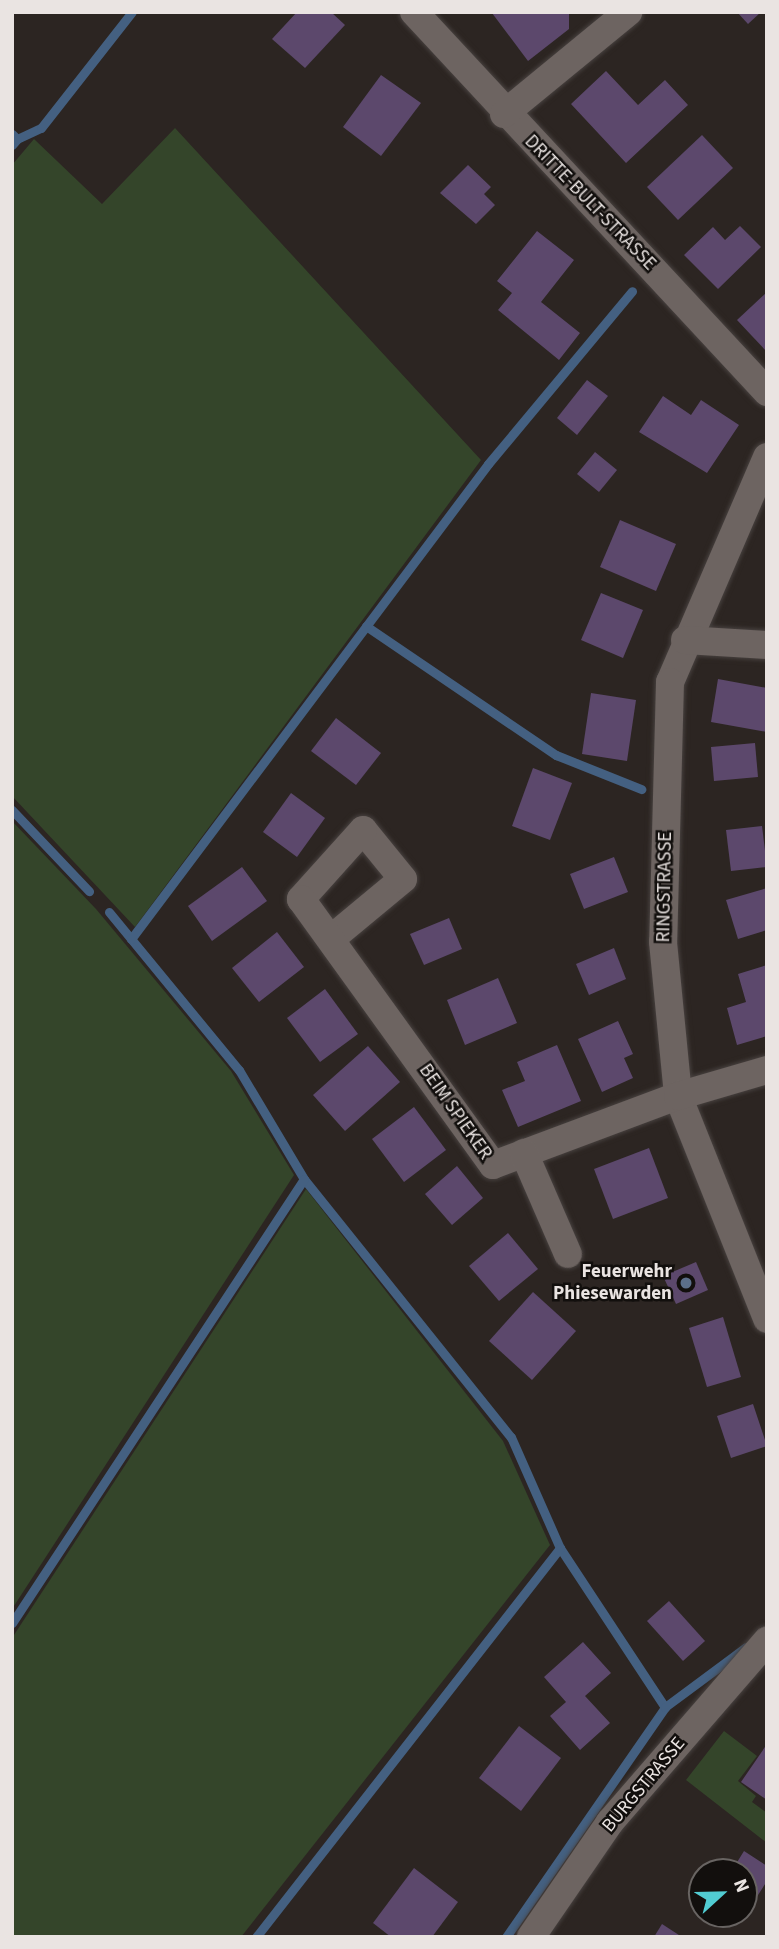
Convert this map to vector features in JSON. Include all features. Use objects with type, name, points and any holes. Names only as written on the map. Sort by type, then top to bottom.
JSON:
[{"type":"street","name":"DRITTE-BULT-STRASSE","points":[[414,12],[504,114],[767,392]]},
{"type":"street","points":[[504,114],[628,12]]},
{"type":"street","name":"RINGSTRASSE","points":[[767,457],[685,640],[670,681],[663,942],[678,1096],[767,1319]]},
{"type":"street","points":[[685,640],[767,645]]},
{"type":"street","name":"BEIM SPIEKER","points":[[332,938],[403,879],[363,831],[301,899],[332,938],[493,1165],[678,1096],[767,1070]]},
{"type":"street","points":[[524,1153],[568,1254]]},
{"type":"street","name":"BURGSTRASSE","points":[[531,1937],[610,1822],[767,1641]]},
{"type":"green space","points":[[175,128],[481,460],[135,927],[12,796],[12,165],[34,139],[102,204]]},
{"type":"green space","points":[[12,821],[96,909],[231,1071],[294,1175],[12,1609]]},
{"type":"green space","points":[[306,1189],[503,1441],[550,1545],[241,1937],[12,1937],[12,1638]]},
{"type":"green space","points":[[724,1731],[757,1756],[738,1781],[756,1796],[752,1802],[767,1813],[767,1843],[686,1780]]},
{"type":"building","points":[[297,12],[331,12],[345,25],[305,68],[272,39]]},
{"type":"building","points":[[569,12],[569,29],[528,61],[492,13]]},
{"type":"building","points":[[737,12],[761,12],[748,24]]},
{"type":"building","points":[[606,71],[638,105],[665,80],[688,105],[626,163],[571,104]]},
{"type":"building","points":[[381,75],[421,103],[381,156],[343,127]]},
{"type":"building","points":[[702,135],[733,168],[678,220],[647,187]]},
{"type":"building","points":[[468,165],[491,187],[484,194],[495,205],[476,224],[440,193]]},
{"type":"building","points":[[740,226],[761,247],[718,289],[684,255],[713,227],[725,240]]},
{"type":"building","points":[[537,231],[574,260],[541,302],[580,333],[559,360],[498,310],[512,293],[497,281]]},
{"type":"building","points":[[767,292],[767,352],[737,320]]},
{"type":"building","points":[[587,380],[608,396],[577,435],[557,418]]},
{"type":"building","points":[[663,396],[691,415],[701,400],[739,425],[707,473],[639,432]]},
{"type":"building","points":[[595,452],[617,470],[599,492],[577,474]]},
{"type":"building","points":[[620,520],[676,544],[656,591],[600,567]]},
{"type":"building","points":[[601,593],[643,610],[623,658],[581,640]]},
{"type":"building","points":[[718,679],[767,688],[767,732],[711,722]]},
{"type":"building","points":[[591,693],[636,700],[627,761],[582,754]]},
{"type":"building","points":[[336,718],[381,753],[356,785],[311,751]]},
{"type":"building","points":[[755,743],[758,777],[714,781],[711,747]]},
{"type":"building","points":[[533,768],[572,783],[550,840],[512,826]]},
{"type":"building","points":[[291,793],[325,818],[297,857],[263,832]]},
{"type":"building","points":[[762,826],[767,867],[731,871],[726,830]]},
{"type":"building","points":[[614,857],[628,892],[584,909],[570,874]]},
{"type":"building","points":[[242,867],[267,901],[212,941],[188,906]]},
{"type":"building","points":[[767,888],[767,930],[738,939],[726,900]]},
{"type":"building","points":[[449,918],[462,949],[424,965],[410,934]]},
{"type":"building","points":[[277,932],[304,967],[259,1002],[232,968]]},
{"type":"building","points":[[614,948],[626,979],[589,995],[576,964]]},
{"type":"building","points":[[767,965],[767,1036],[737,1045],[727,1008],[746,1002],[738,974]]},
{"type":"building","points":[[498,978],[517,1023],[465,1045],[447,1000]]},
{"type":"building","points":[[325,989],[358,1034],[320,1062],[287,1018]]},
{"type":"building","points":[[618,1021],[633,1054],[624,1058],[633,1078],[602,1092],[578,1039]]},
{"type":"building","points":[[557,1045],[581,1101],[518,1127],[502,1090],[525,1081],[517,1062]]},
{"type":"building","points":[[368,1046],[400,1082],[345,1131],[313,1095]]},
{"type":"building","points":[[414,1107],[446,1150],[404,1182],[372,1139]]},
{"type":"building","points":[[649,1148],[668,1198],[613,1219],[594,1169]]},
{"type":"building","points":[[457,1166],[483,1198],[452,1225],[425,1194]]},
{"type":"building","points":[[508,1233],[538,1269],[499,1301],[469,1266]]},
{"type":"building","name":"Feuerwehr Phiesewarden","points":[[696,1262],[708,1290],[676,1304],[663,1276]]},
{"type":"building","points":[[533,1292],[576,1331],[532,1380],[489,1341]]},
{"type":"building","points":[[723,1317],[741,1377],[707,1387],[689,1328]]},
{"type":"building","points":[[753,1404],[767,1446],[731,1458],[717,1416]]},
{"type":"building","points":[[669,1601],[705,1641],[683,1661],[647,1621]]},
{"type":"building","points":[[583,1642],[611,1673],[585,1696],[610,1723],[580,1750],[550,1716],[566,1702],[544,1677]]},
{"type":"building","points":[[519,1726],[561,1758],[521,1811],[479,1778]]},
{"type":"building","points":[[767,1744],[767,1800],[741,1782]]},
{"type":"building","points":[[744,1851],[755,1858],[740,1858]]},
{"type":"building","points":[[758,1860],[767,1866],[767,1881],[758,1895]]},
{"type":"building","points":[[414,1868],[458,1902],[432,1937],[391,1937],[373,1923]]},
{"type":"building","points":[[662,1924],[682,1937],[654,1937]]},
{"type":"waterway","points":[[17,139],[41,128],[132,12]]},
{"type":"waterway","points":[[12,134],[17,139],[12,145]]},
{"type":"waterway","points":[[131,939],[488,464],[632,291]]},
{"type":"waterway","points":[[366,626],[556,755],[641,789]]},
{"type":"waterway","points":[[12,810],[89,891]]},
{"type":"waterway","points":[[109,912],[239,1070],[304,1179],[511,1437],[560,1548],[665,1707]]},
{"type":"waterway","points":[[12,1623],[304,1179]]},
{"type":"waterway","points":[[256,1937],[560,1548]]},
{"type":"waterway","points":[[506,1937],[665,1707],[746,1647]]},
{"type":"place","name":"Feuerwehr Phiesewarden","points":[[686,1283]]}]
